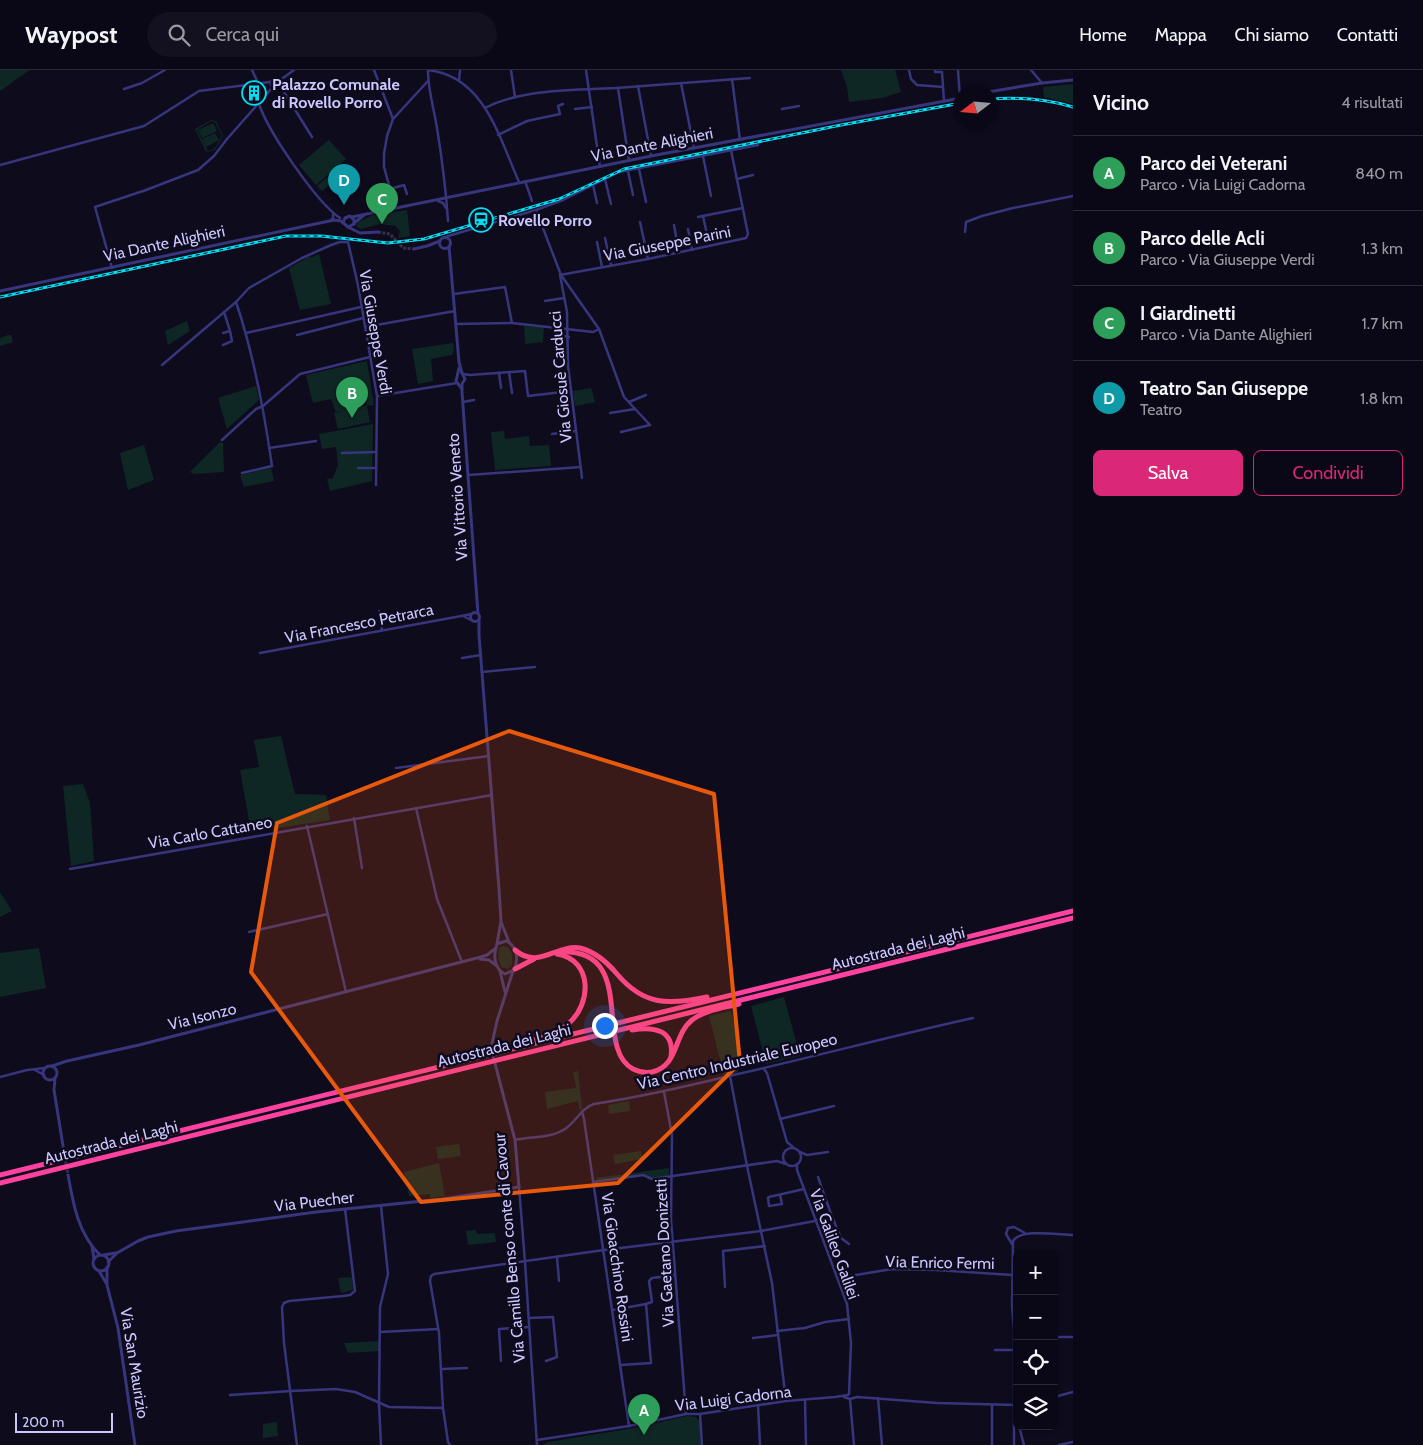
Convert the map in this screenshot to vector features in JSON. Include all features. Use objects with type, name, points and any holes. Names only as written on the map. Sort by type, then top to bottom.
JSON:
[{"type":"highway","name":"Autostrada dei Laghi","points":[[0,1175],[402,1076],[503,1049],[1073,911]]},
{"type":"highway","name":"Autostrada dei Laghi","points":[[0,1183],[1073,918]]},
{"type":"highway","points":[[514,950],[524,956],[540,956],[567,949],[580,948],[596,954],[633,990],[647,998],[662,1002],[685,1002],[781,982]]},
{"type":"highway","points":[[558,952],[579,954],[596,964],[605,976],[608,984],[619,1052],[624,1063],[637,1071],[648,1073],[662,1068],[669,1061],[676,1052],[680,1036],[685,1027],[702,1014],[832,977]]},
{"type":"highway","points":[[503,1049],[555,1033],[572,1020],[582,1006],[585,984],[580,968],[570,958],[552,954]]},
{"type":"highway","points":[[514,970],[540,956]]},
{"type":"highway","points":[[532,1052],[648,1028],[660,1031],[668,1039],[671,1050],[669,1061]]},
{"type":"street","points":[[124,89],[142,83],[164,70]]},
{"type":"street","points":[[252,70],[258,83]]},
{"type":"street","points":[[112,268],[95,207],[198,170],[214,156],[273,87],[276,87],[294,70]]},
{"type":"street","points":[[374,70],[393,119]]},
{"type":"street","points":[[448,221],[437,129],[428,82],[428,70],[435,70],[459,80],[478,96],[519,182]]},
{"type":"street","points":[[459,80],[460,70]]},
{"type":"street","points":[[511,70],[515,97]]},
{"type":"street","points":[[586,70],[600,167]]},
{"type":"street","points":[[909,70],[917,86],[943,87]]},
{"type":"street","points":[[935,70],[935,72],[942,72],[942,101]]},
{"type":"street","points":[[958,70],[959,85]]},
{"type":"street","points":[[1032,70],[1042,83]]},
{"type":"street","points":[[485,108],[498,101],[515,97],[589,89],[750,78]]},
{"type":"street","points":[[0,165],[144,126],[199,91],[270,82],[274,79],[279,83],[312,136]]},
{"type":"street","points":[[732,79],[740,140]]},
{"type":"street","points":[[998,90],[1073,80]]},
{"type":"street","points":[[270,82],[273,87]]},
{"type":"street","points":[[395,207],[384,160],[387,136],[393,119],[428,82]]},
{"type":"street","points":[[681,83],[694,148]]},
{"type":"street","points":[[638,86],[651,156]]},
{"type":"street","points":[[618,88],[629,161]]},
{"type":"street","name":"Via Dante Alighieri","points":[[0,291],[369,212],[953,99]]},
{"type":"street","points":[[259,104],[298,173],[332,212],[335,219]]},
{"type":"street","points":[[498,135],[527,121],[560,114],[558,106],[563,104]]},
{"type":"street","points":[[782,109],[798,106]]},
{"type":"street","points":[[575,109],[592,107]]},
{"type":"street","points":[[414,249],[440,241],[445,237],[563,200],[619,172],[758,145]]},
{"type":"street","name":"Via Giuseppe Parini","points":[[561,274],[680,253],[746,238],[748,234],[731,150]]},
{"type":"street","points":[[703,156],[711,196]]},
{"type":"street","points":[[639,169],[646,202]]},
{"type":"street","points":[[628,171],[633,195]]},
{"type":"street","points":[[737,179],[753,175]]},
{"type":"street","points":[[605,178],[610,204]]},
{"type":"street","points":[[525,181],[532,201]]},
{"type":"street","points":[[390,189],[404,185],[407,194]]},
{"type":"street","points":[[593,185],[597,203]]},
{"type":"street","points":[[965,232],[966,222],[982,216],[1073,196]]},
{"type":"street","points":[[434,200],[443,203],[447,212]]},
{"type":"street","name":"Via Giuseppe Parini","points":[[698,217],[743,208]]},
{"type":"street","points":[[536,210],[547,234],[561,274],[599,329],[624,397],[650,425],[621,432]]},
{"type":"street","points":[[332,212],[333,218],[344,222],[348,227],[358,232],[378,232]]},
{"type":"street","name":"Via Dante Alighieri","points":[[348,227],[369,212]]},
{"type":"street","points":[[702,216],[708,239]]},
{"type":"street","points":[[344,222],[346,217]]},
{"type":"street","points":[[352,217],[354,228],[358,232]]},
{"type":"street","points":[[640,222],[648,259]]},
{"type":"street","points":[[674,225],[680,253]]},
{"type":"street","points":[[688,229],[692,250]]},
{"type":"street","points":[[453,235],[449,240],[449,246],[460,379]]},
{"type":"street","points":[[445,237],[449,240]]},
{"type":"street","points":[[605,238],[611,265]]},
{"type":"street","points":[[440,241],[442,248],[450,255]]},
{"type":"street","name":"Via Giuseppe Verdi","points":[[236,302],[249,288],[302,258],[336,243],[346,242],[349,244],[378,396],[376,485]]},
{"type":"street","points":[[597,242],[602,267]]},
{"type":"street","points":[[427,246],[442,248],[449,246]]},
{"type":"street","name":"Via Giosuè Carducci","points":[[561,274],[569,337],[568,366],[582,478]]},
{"type":"street","points":[[454,294],[505,287],[512,323]]},
{"type":"street","points":[[546,301],[564,298]]},
{"type":"street","points":[[162,365],[236,302],[246,334],[263,406],[272,466],[242,473]]},
{"type":"street","points":[[246,334],[362,307]]},
{"type":"street","points":[[365,327],[455,311]]},
{"type":"street","points":[[223,344],[232,342],[224,312]]},
{"type":"street","points":[[297,335],[363,318]]},
{"type":"street","points":[[456,324],[512,323],[593,332],[599,329]]},
{"type":"street","points":[[554,327],[554,335],[569,337]]},
{"type":"street","points":[[223,333],[230,331]]},
{"type":"street","points":[[222,440],[300,374],[370,357]]},
{"type":"street","points":[[378,396],[452,383],[468,375],[520,371],[525,371],[528,396],[571,391]]},
{"type":"street","points":[[510,372],[512,393]]},
{"type":"street","points":[[499,373],[500,388]]},
{"type":"street","points":[[460,379],[465,379],[468,375]]},
{"type":"street","name":"Via Vittorio Veneto","points":[[460,379],[478,603],[472,620]]},
{"type":"street","points":[[629,402],[646,395]]},
{"type":"street","points":[[463,402],[474,400]]},
{"type":"street","points":[[610,413],[635,408]]},
{"type":"street","points":[[552,434],[576,431]]},
{"type":"street","points":[[270,448],[316,441]]},
{"type":"street","points":[[342,453],[376,452]]},
{"type":"street","points":[[468,475],[581,467]]},
{"type":"street","points":[[358,468],[376,468]]},
{"type":"street","points":[[378,611],[382,630]]},
{"type":"street","points":[[475,613],[479,620],[478,635],[489,756],[500,921],[495,957],[497,966],[505,974],[514,970],[517,960],[500,921]]},
{"type":"street","name":"Via Francesco Petrarca","points":[[260,654],[475,613]]},
{"type":"street","points":[[462,616],[472,620],[479,620]]},
{"type":"street","points":[[472,620],[478,635]]},
{"type":"street","points":[[462,658],[481,655]]},
{"type":"street","points":[[482,672],[535,667]]},
{"type":"street","points":[[396,768],[489,756]]},
{"type":"street","name":"Via Carlo Cattaneo","points":[[70,869],[306,826],[492,795]]},
{"type":"street","points":[[416,808],[437,899],[462,962]]},
{"type":"street","points":[[354,818],[362,868]]},
{"type":"street","points":[[306,826],[346,992]]},
{"type":"street","points":[[249,932],[328,914]]},
{"type":"street","points":[[496,946],[503,941],[510,942]]},
{"type":"street","name":"Via Isonzo","points":[[52,1066],[62,1062],[138,1046],[477,958],[487,955],[496,946]]},
{"type":"street","points":[[477,958],[489,960],[497,966]]},
{"type":"street","name":"Via Camillo Benso conte di Cavour","points":[[514,970],[505,994],[491,1048],[515,1140],[537,1445]]},
{"type":"street","name":"Via Camillo Benso conte di Cavour","points":[[500,971],[505,994]]},
{"type":"street","name":"Via Centro Industriale Europeo","points":[[515,1140],[556,1134],[571,1125],[586,1108],[594,1104],[664,1092],[973,1018]]},
{"type":"street","points":[[62,1062],[57,1071],[54,1090],[64,1152]]},
{"type":"street","points":[[0,1077],[52,1066],[57,1071]]},
{"type":"street","points":[[44,1075],[45,1068]]},
{"type":"street","points":[[767,1073],[768,1068]]},
{"type":"street","points":[[34,1069],[49,1080],[54,1090]]},
{"type":"street","points":[[764,1069],[767,1073],[787,1142],[786,1150],[777,1161]]},
{"type":"street","points":[[730,1076],[772,1283],[786,1401]]},
{"type":"street","points":[[49,1080],[55,1078]]},
{"type":"street","name":"Via Gaetano Donizetti","points":[[664,1092],[672,1135],[672,1242],[686,1414]]},
{"type":"street","points":[[780,1119],[834,1106]]},
{"type":"street","name":"Via Gioacchino Rossini","points":[[582,1112],[622,1365],[629,1426]]},
{"type":"street","points":[[787,1142],[807,1155]]},
{"type":"street","points":[[786,1150],[794,1148]]},
{"type":"street","points":[[799,1151],[801,1159]]},
{"type":"street","points":[[796,1170],[797,1164],[807,1155],[828,1152]]},
{"type":"street","points":[[783,1155],[786,1164]]},
{"type":"street","name":"Via Galileo Galilei","points":[[594,1182],[645,1175],[652,1179],[777,1161],[792,1166],[796,1170],[838,1278],[846,1304],[849,1319],[850,1396],[854,1445]]},
{"type":"street","points":[[792,1166],[797,1164]]},
{"type":"street","points":[[68,1174],[79,1222],[85,1236],[108,1262],[107,1267],[103,1270],[99,1270],[94,1266],[92,1245]]},
{"type":"street","points":[[818,1177],[841,1238],[849,1244]]},
{"type":"street","name":"Via Puecher","points":[[102,1255],[117,1252],[148,1237],[176,1231],[345,1209],[443,1199],[519,1187]]},
{"type":"street","points":[[780,1195],[782,1204],[769,1206],[767,1198],[804,1189]]},
{"type":"street","points":[[381,1205],[388,1274],[381,1298],[379,1404],[381,1445]]},
{"type":"street","points":[[297,1445],[284,1342],[283,1305],[289,1301],[350,1295],[355,1292],[345,1209]]},
{"type":"street","points":[[450,1445],[443,1408],[439,1329],[430,1281],[431,1276],[434,1274],[604,1250],[761,1231],[815,1221],[831,1214]]},
{"type":"street","points":[[1013,1295],[1012,1246],[1006,1233],[1008,1228],[1013,1227],[1026,1233],[1073,1235]]},
{"type":"street","points":[[1012,1246],[1017,1229]]},
{"type":"street","points":[[1009,1237],[1016,1237],[1026,1233]]},
{"type":"street","points":[[725,1287],[723,1251],[765,1246]]},
{"type":"street","name":"Via Puecher","points":[[108,1262],[117,1252]]},
{"type":"street","points":[[94,1259],[102,1255]]},
{"type":"street","points":[[557,1257],[559,1281]]},
{"type":"street","name":"Via San Maurizio","points":[[107,1267],[107,1285]]},
{"type":"street","name":"Via Enrico Fermi","points":[[838,1278],[892,1269],[1012,1275]]},
{"type":"street","name":"Via San Maurizio","points":[[99,1270],[107,1285],[118,1328],[135,1445]]},
{"type":"street","points":[[613,1310],[652,1302],[649,1281],[652,1278],[674,1275]]},
{"type":"street","points":[[622,1365],[651,1363],[646,1304]]},
{"type":"street","points":[[529,1318],[553,1317],[557,1357],[546,1361]]},
{"type":"street","points":[[753,1338],[805,1328],[825,1322],[849,1319]]},
{"type":"street","points":[[501,1361],[499,1329],[529,1326]]},
{"type":"street","points":[[380,1332],[439,1329]]},
{"type":"street","points":[[1058,1337],[1073,1337]]},
{"type":"street","points":[[995,1350],[1013,1350]]},
{"type":"street","points":[[442,1369],[467,1368]]},
{"type":"street","points":[[230,1396],[291,1391],[349,1391],[389,1407],[443,1408]]},
{"type":"street","points":[[1058,1396],[1073,1392]]},
{"type":"street","points":[[850,1396],[1013,1407]]},
{"type":"street","name":"Via Luigi Cadorna","points":[[537,1440],[629,1426],[686,1414],[700,1414],[786,1401],[850,1396]]},
{"type":"street","points":[[878,1398],[882,1445]]},
{"type":"street","points":[[805,1400],[806,1445]]},
{"type":"street","points":[[758,1405],[760,1445]]},
{"type":"street","points":[[992,1405],[992,1445]]},
{"type":"street","points":[[700,1414],[702,1445]]},
{"type":"street","points":[[1014,1430],[1014,1445]]},
{"type":"street","points":[[1020,1430],[1024,1445]]},
{"type":"street","points":[[1059,1445],[1073,1442]]},
{"type":"highlighted area","points":[[509,731],[714,794],[740,1063],[618,1183],[421,1202],[251,972],[277,823]]},
{"type":"green space","points":[[0,70],[30,70],[0,91]]},
{"type":"green space","points":[[841,70],[895,70],[901,92],[882,98],[849,102],[847,87]]},
{"type":"green space","points":[[1073,84],[1073,104],[1044,97],[1043,87]]},
{"type":"green space","points":[[211,120],[216,121],[223,136],[215,150],[207,152],[205,150],[195,129]],"holes":[[[211,121],[215,122],[222,136],[214,149],[208,151],[197,130]]]},
{"type":"green space","points":[[213,123],[217,131],[202,138],[198,130]]},
{"type":"green space","points":[[215,133],[219,140],[206,147],[202,139]]},
{"type":"green space","points":[[329,140],[346,159],[316,185],[299,165]]},
{"type":"green space","points":[[345,164],[352,173],[337,186],[329,177]]},
{"type":"green space","points":[[327,177],[332,183],[322,191],[317,186]]},
{"type":"green space","points":[[407,210],[410,236],[398,238],[400,231],[396,226],[380,224],[361,229],[356,227],[358,222],[373,215]]},
{"type":"green space","points":[[319,254],[331,304],[300,310],[289,268],[310,256],[311,258]]},
{"type":"green space","points":[[187,321],[190,331],[168,345],[165,331]]},
{"type":"green space","points":[[524,326],[544,327],[543,342],[525,344]]},
{"type":"green space","points":[[11,335],[13,342],[0,346],[0,338]]},
{"type":"green space","points":[[453,343],[454,350],[452,355],[431,359],[433,381],[418,384],[412,349]]},
{"type":"green space","points":[[367,361],[374,405],[367,406],[370,422],[338,429],[334,413],[344,411],[336,412],[331,399],[313,403],[306,375]],"holes":[[[364,396],[367,405],[355,408],[354,399]]]},
{"type":"green space","points":[[256,386],[259,400],[227,429],[218,398]]},
{"type":"green space","points":[[591,388],[595,402],[575,406],[573,391]]},
{"type":"green space","points":[[373,424],[372,481],[330,491],[327,479],[333,478],[338,465],[336,447],[322,449],[319,434]]},
{"type":"green space","points":[[504,431],[505,439],[529,436],[530,446],[549,445],[551,466],[495,470],[491,432]]},
{"type":"green space","points":[[220,442],[223,443],[224,472],[194,474],[190,472]]},
{"type":"green space","points":[[144,445],[154,480],[128,490],[120,453]]},
{"type":"green space","points":[[271,468],[274,481],[244,487],[240,475]]},
{"type":"green space","points":[[281,736],[295,794],[326,795],[330,820],[251,832],[240,770],[259,767],[254,740]]},
{"type":"green space","points":[[83,784],[90,803],[94,861],[71,866],[63,786]]},
{"type":"green space","points":[[0,892],[12,911],[0,917]]},
{"type":"green space","points":[[502,946],[508,947],[512,954],[512,965],[508,969],[501,967],[498,959],[499,948]]},
{"type":"green space","points":[[39,948],[46,988],[0,997],[0,953]]},
{"type":"green space","points":[[784,997],[800,1056],[766,1064],[751,1006]]},
{"type":"green space","points":[[731,1011],[745,1066],[738,1070],[738,1072],[724,1075],[709,1016]]},
{"type":"green space","points":[[578,1071],[582,1108],[580,1111],[578,1101],[547,1109],[545,1092],[576,1088],[573,1072]]},
{"type":"green space","points":[[629,1101],[630,1111],[609,1114],[608,1105]]},
{"type":"green space","points":[[459,1144],[461,1156],[438,1159],[436,1147]]},
{"type":"green space","points":[[641,1151],[642,1159],[615,1164],[613,1155]]},
{"type":"green space","points":[[439,1163],[445,1196],[430,1198],[430,1194],[409,1196],[404,1172]]},
{"type":"green space","points":[[669,1168],[669,1178],[650,1180],[643,1176],[597,1182],[596,1178]]},
{"type":"green space","points":[[476,1230],[477,1234],[495,1233],[496,1242],[468,1245],[466,1231]]},
{"type":"green space","points":[[352,1277],[353,1290],[341,1293],[338,1278]]},
{"type":"green space","points":[[379,1341],[379,1351],[348,1353],[344,1343]]},
{"type":"green space","points":[[687,1416],[696,1417],[700,1422],[701,1445],[543,1445],[548,1442],[628,1429]]},
{"type":"green space","points":[[277,1422],[278,1436],[263,1438],[263,1424]]},
{"type":"tunnel","points":[[378,232],[390,234],[403,248],[414,249]]},
{"type":"tunnel","points":[[64,1152],[68,1175]]},
{"type":"railway","points":[[998,99],[1032,99],[1073,107]]},
{"type":"railway","points":[[0,297],[286,236],[321,236],[388,243],[424,239],[559,199],[624,169],[953,104]]},
{"type":"place","name":"Palazzo Comunale di Rovello Porro","points":[[254,93]]},
{"type":"place","name":"Teatro San Giuseppe","points":[[344,205]]},
{"type":"place","name":"Rovello Porro","points":[[481,220]]},
{"type":"place","name":"I Giardinetti","points":[[382,224]]},
{"type":"place","name":"Parco delle Acli","points":[[352,418]]},
{"type":"place","name":"Parco dei Veterani","points":[[644,1435]]}]
